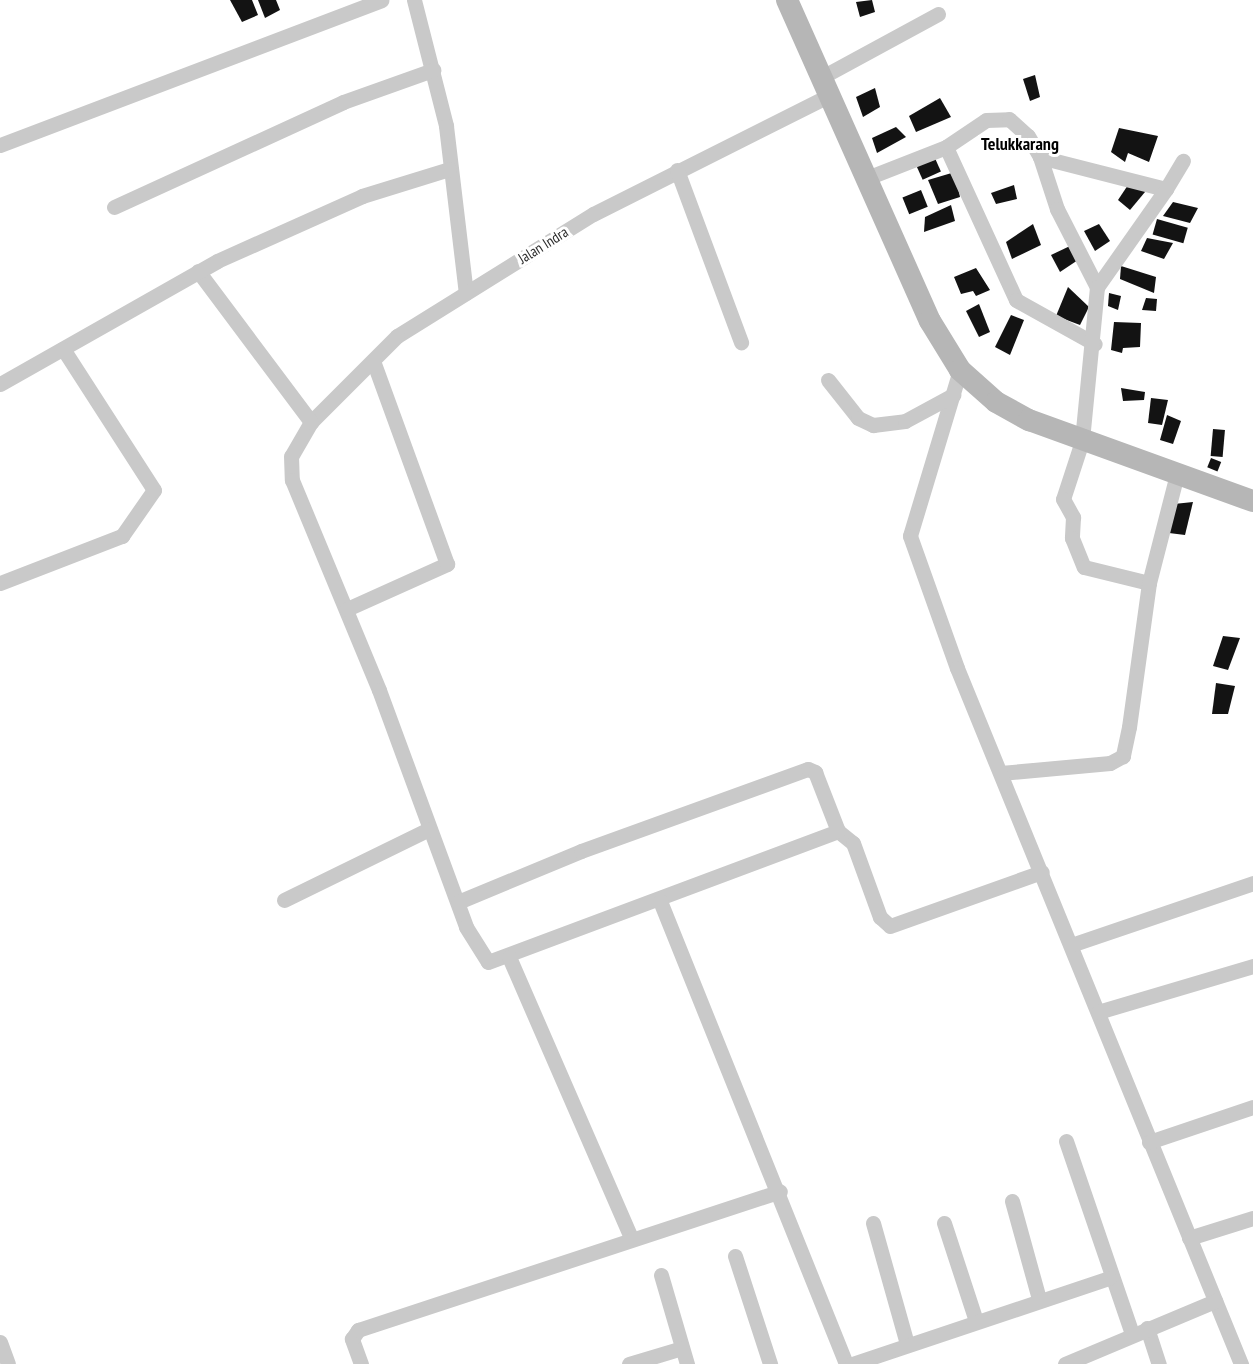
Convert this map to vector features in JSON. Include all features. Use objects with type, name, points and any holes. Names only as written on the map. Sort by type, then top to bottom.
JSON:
[{"type":"main road","points":[[787,0],[930,321],[960,370],[1006,408],[1082,441],[1253,501]]},
{"type":"street","points":[[0,145],[381,0]]},
{"type":"street","points":[[414,0],[433,70],[466,293]]},
{"type":"street","name":"Jalan Indra","points":[[347,609],[292,480],[294,448],[311,422],[398,336],[593,214],[678,170],[826,86],[938,14]]},
{"type":"street","points":[[114,207],[343,102],[433,70]]},
{"type":"street","points":[[867,178],[946,147],[986,120],[999,118],[1019,125],[1040,157],[1057,209],[1097,287],[1095,344],[1082,441],[1062,499],[1073,517],[1076,554],[1088,570],[1149,583]]},
{"type":"street","points":[[946,147],[1016,300],[1095,344]]},
{"type":"street","points":[[1040,157],[1166,189]]},
{"type":"street","points":[[1097,287],[1183,161]]},
{"type":"street","points":[[0,384],[198,271],[362,196],[449,169]]},
{"type":"street","points":[[678,170],[741,342]]},
{"type":"street","points":[[198,271],[311,422]]},
{"type":"street","points":[[0,583],[122,536],[154,490],[63,349]]},
{"type":"street","points":[[373,361],[447,564],[347,609],[429,829],[480,957],[488,962],[509,957],[838,831]]},
{"type":"street","points":[[960,370],[910,536],[1000,773],[1074,944],[1149,1142],[1241,1364]]},
{"type":"street","points":[[828,380],[858,418],[873,425],[905,421],[953,395]]},
{"type":"street","points":[[1000,773],[1110,763],[1123,756],[1149,583],[1177,474]]},
{"type":"street","points":[[458,902],[572,854],[808,769],[815,772],[838,831],[853,843],[880,917],[890,926],[1042,872]]},
{"type":"street","points":[[284,900],[429,829]]},
{"type":"street","points":[[1074,944],[1253,883]]},
{"type":"street","points":[[660,901],[780,1191],[846,1364]]},
{"type":"street","points":[[509,957],[631,1238]]},
{"type":"street","points":[[1098,1012],[1253,966]]},
{"type":"street","points":[[1149,1142],[1253,1107]]},
{"type":"street","points":[[1066,1142],[1109,1278],[1132,1334]]},
{"type":"street","points":[[361,1364],[352,1339],[358,1330],[631,1238],[780,1191]]},
{"type":"street","points":[[1012,1201],[1040,1299]]},
{"type":"street","points":[[1189,1238],[1253,1218]]},
{"type":"street","points":[[873,1223],[907,1344]]},
{"type":"street","points":[[944,1223],[975,1318]]},
{"type":"street","points":[[735,1256],[770,1364]]},
{"type":"street","points":[[661,1275],[687,1364]]},
{"type":"street","points":[[852,1364],[975,1318],[1109,1278]]},
{"type":"street","points":[[1074,1363],[1132,1334],[1215,1301]]},
{"type":"street","points":[[1147,1328],[1159,1364]]},
{"type":"street","points":[[0,1342],[8,1364]]},
{"type":"street","points":[[629,1364],[682,1348]]},
{"type":"building","points":[[230,0],[252,0],[258,15],[242,22]]},
{"type":"building","points":[[258,0],[276,0],[280,10],[265,18]]},
{"type":"building","points":[[872,0],[875,12],[860,17],[856,2]]},
{"type":"building","points":[[1035,75],[1040,97],[1030,101],[1023,79]]},
{"type":"building","points":[[875,88],[880,107],[863,117],[856,97]]},
{"type":"building","points":[[940,98],[951,117],[916,132],[909,116]]},
{"type":"building","points":[[896,127],[906,137],[877,153],[872,138]]},
{"type":"building","points":[[1119,128],[1158,136],[1149,162],[1128,153],[1125,162],[1111,152]]},
{"type":"building","points":[[934,156],[941,172],[923,180],[916,164]]},
{"type":"building","points":[[955,172],[960,197],[938,204],[928,180]]},
{"type":"building","points":[[1132,179],[1150,186],[1130,210],[1118,200]]},
{"type":"building","points":[[1014,185],[1017,199],[996,204],[991,193]]},
{"type":"building","points":[[921,190],[928,207],[909,214],[902,197]]},
{"type":"building","points":[[1173,202],[1198,208],[1190,223],[1163,216]]},
{"type":"building","points":[[951,205],[955,221],[924,232],[925,217]]},
{"type":"building","points":[[1157,219],[1188,228],[1183,243],[1153,234]]},
{"type":"building","points":[[1033,224],[1041,245],[1012,259],[1006,242]]},
{"type":"building","points":[[1099,224],[1110,241],[1095,251],[1084,231]]},
{"type":"building","points":[[1147,238],[1173,243],[1164,259],[1141,251]]},
{"type":"building","points":[[1070,246],[1078,260],[1060,272],[1051,255]]},
{"type":"building","points":[[1121,266],[1156,277],[1154,293],[1120,279]]},
{"type":"building","points":[[976,268],[990,290],[976,296],[973,291],[961,294],[954,277]]},
{"type":"building","points":[[1068,287],[1089,307],[1080,325],[1056,316]]},
{"type":"building","points":[[1109,293],[1121,296],[1118,310],[1108,306]]},
{"type":"building","points":[[1146,298],[1157,299],[1156,311],[1142,310]]},
{"type":"building","points":[[979,304],[990,332],[979,337],[966,311]]},
{"type":"building","points":[[1011,315],[1024,320],[1010,355],[995,347]]},
{"type":"building","points":[[1114,322],[1141,323],[1140,347],[1123,348],[1122,353],[1111,350]]},
{"type":"building","points":[[1121,388],[1145,392],[1144,400],[1123,401]]},
{"type":"building","points":[[1151,398],[1168,400],[1162,425],[1148,423]]},
{"type":"building","points":[[1167,415],[1181,421],[1173,444],[1160,440]]},
{"type":"building","points":[[1213,429],[1225,430],[1223,457],[1211,456]]},
{"type":"building","points":[[1211,458],[1221,462],[1217,471],[1207,467]]},
{"type":"building","points":[[1193,502],[1185,535],[1169,533],[1174,504]]},
{"type":"building","points":[[1223,636],[1240,638],[1228,670],[1213,666]]},
{"type":"building","points":[[1216,683],[1235,686],[1228,714],[1212,714]]},
{"type":"district","name":"Telukkarang","points":[[1020,144]]}]
